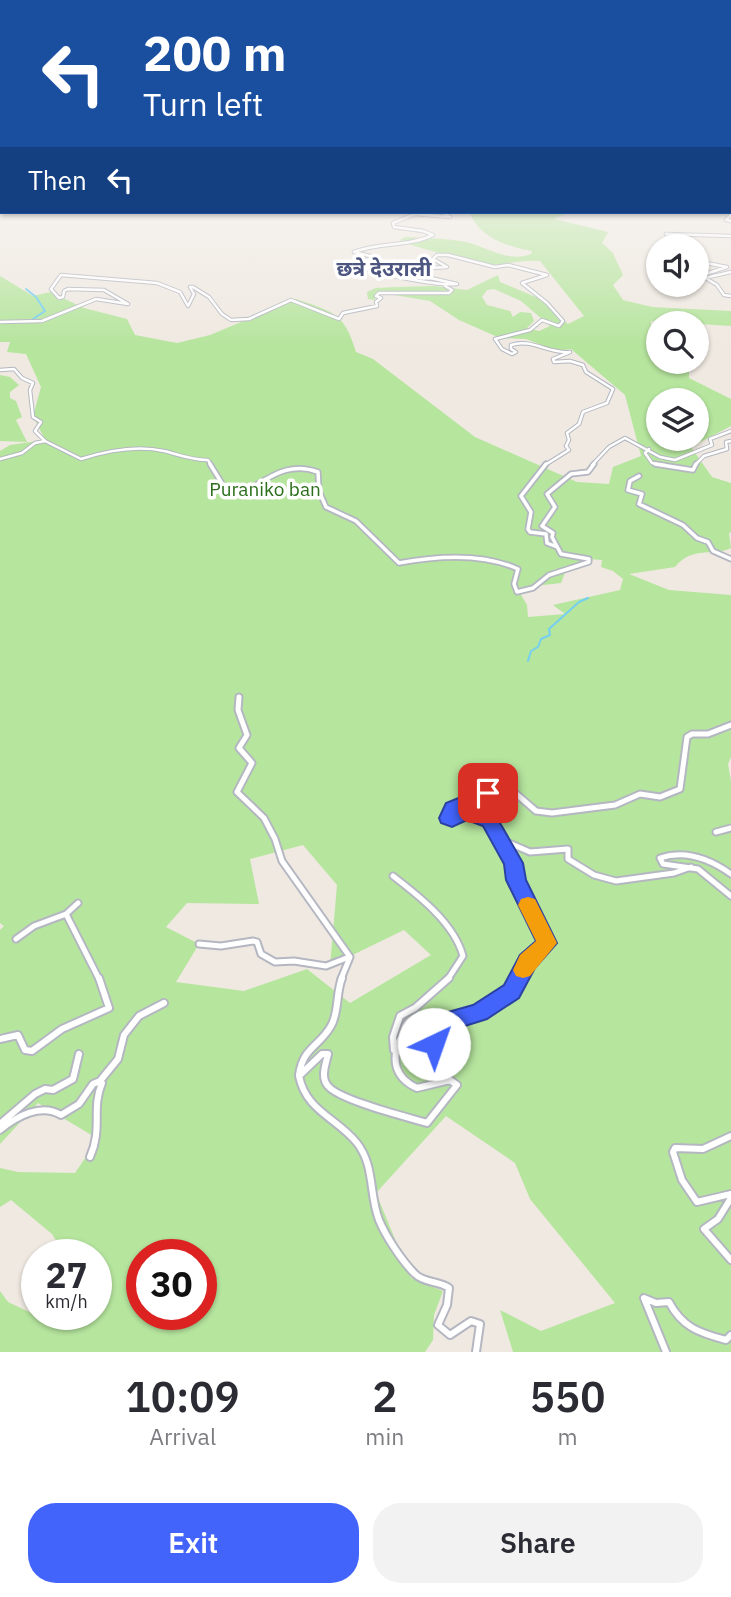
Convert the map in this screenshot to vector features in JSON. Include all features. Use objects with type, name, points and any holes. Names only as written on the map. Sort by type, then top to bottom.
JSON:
[{"type":"street","points":[[0,322],[43,321],[96,299],[128,304],[101,290],[68,289],[59,298],[51,289],[55,281],[63,275],[131,278],[173,288],[182,293],[188,306],[193,300],[194,294],[190,287],[193,287],[211,299],[223,315],[233,319],[243,319],[291,300],[339,319],[344,313],[377,306],[376,302],[381,298],[376,296],[379,293],[447,294],[452,290],[447,286],[411,281],[409,277],[363,269],[357,264],[374,257],[354,252],[379,243],[426,239],[433,234],[412,227],[403,230],[394,227],[393,223],[405,218]]},
{"type":"street","points":[[709,235],[731,236]]},
{"type":"street","points":[[425,284],[457,284],[426,277],[416,269],[447,267],[433,259],[443,254],[495,267],[508,265],[547,275],[522,283],[552,307],[563,321],[559,326],[542,320],[530,330],[495,339],[502,349],[512,354],[516,352],[511,349],[511,345],[517,342],[527,342],[554,353],[570,352],[553,359],[554,362],[570,361],[583,365],[586,372],[613,389],[603,406],[583,412],[579,424],[567,433],[569,440],[566,446],[569,450],[547,462],[545,468],[526,484],[521,496],[531,512],[528,529],[546,534],[549,545],[557,547]]},
{"type":"street","points":[[709,262],[727,267],[709,274]]},
{"type":"street","points":[[709,276],[731,272]]},
{"type":"street","points":[[709,280],[724,295],[731,296]]},
{"type":"street","points":[[0,370],[14,369],[22,378],[33,383],[30,390],[33,417],[41,422],[35,431],[46,441],[81,459],[106,451],[134,449],[164,451],[189,460],[208,460],[226,489],[242,496],[258,489],[256,485],[288,467],[304,466],[318,472],[318,491],[326,507],[356,521],[399,563],[424,558],[450,561],[469,557],[501,562],[517,569],[519,573],[514,584],[517,592],[533,588],[549,575],[589,562],[589,559],[562,554],[552,531],[542,526],[555,507],[547,494],[567,476],[587,472],[609,446],[620,438],[646,448]]},
{"type":"street","points":[[709,446],[712,445],[710,439],[714,436],[731,431]]},
{"type":"street","points":[[0,459],[22,453],[35,443],[46,441]]},
{"type":"street","points":[[647,451],[645,453],[652,463],[693,470],[697,460],[705,454],[720,453],[727,449],[726,442],[731,441]]},
{"type":"street","points":[[652,451],[668,460],[680,460],[694,451]]},
{"type":"street","points":[[639,477],[629,481],[628,490],[642,494],[639,504],[687,527],[697,538],[708,542],[713,551],[731,559]]},
{"type":"street","points":[[239,697],[238,710],[247,735],[239,748],[251,763],[237,792],[255,808],[268,825],[281,850],[282,862],[350,957]]},
{"type":"street","points":[[394,1051],[404,1024],[412,1017],[417,1020],[413,1035],[419,1046],[423,1047],[434,1044],[445,1022],[492,1007],[499,998],[512,991],[527,962],[547,943],[516,880],[513,863],[490,821],[477,814],[460,813],[452,820],[447,815],[452,807],[499,789],[514,792],[536,811],[552,813],[615,805],[640,794],[660,797],[680,789],[688,737],[731,725]]},
{"type":"street","points":[[716,832],[731,828]]},
{"type":"street","points":[[502,840],[530,852],[568,849],[568,859],[576,865],[590,872],[623,881],[637,876],[672,874],[691,867]]},
{"type":"street","points":[[731,874],[698,856],[660,858],[663,864],[672,867],[698,869],[731,896]]},
{"type":"street","points":[[299,1076],[322,1054],[328,1054],[323,1075],[328,1087],[351,1099],[427,1123],[457,1085],[450,1080],[428,1087],[412,1087],[396,1068],[393,1037],[400,1016],[415,1008],[449,979],[463,956],[463,950],[458,940],[419,896],[393,876]]},
{"type":"street","points":[[16,939],[34,926],[66,914],[78,903]]},
{"type":"street","points":[[0,1039],[18,1035],[24,1050],[32,1051],[62,1029],[108,1008],[99,978],[66,914]]},
{"type":"street","points":[[199,944],[221,946],[253,941],[257,942],[261,954],[275,962],[293,961],[326,966],[350,957]]},
{"type":"street","points":[[350,957],[339,984],[332,1025],[301,1061],[300,1089],[306,1100],[357,1143],[374,1180],[379,1222],[414,1274],[446,1284],[449,1288],[447,1304],[438,1325],[441,1331],[449,1336],[457,1335],[471,1321],[480,1324],[476,1352]]},
{"type":"street","points":[[0,1130],[20,1115],[51,1108],[61,1115],[79,1104],[93,1084],[100,1081],[118,1059],[124,1035],[139,1016],[164,1003]]},
{"type":"street","points":[[0,1124],[35,1094],[53,1090],[73,1079],[79,1054]]},
{"type":"street","points":[[90,1157],[98,1139],[97,1095],[102,1083],[100,1081]]},
{"type":"street","points":[[731,1136],[703,1149],[675,1148],[673,1152],[682,1180],[697,1202],[703,1203],[725,1193],[731,1196],[718,1219],[704,1229],[709,1240],[724,1250],[731,1261]]},
{"type":"street","points":[[666,1352],[644,1298],[656,1303],[669,1302],[677,1317],[698,1332],[726,1340],[731,1335]]},
{"type":"green space","name":"Puraniko ban","points":[[472,218],[556,218],[554,219],[608,232],[602,243],[613,253],[623,275],[613,285],[623,300],[652,307],[731,311],[731,326],[709,325],[709,311],[646,311],[646,374],[689,374],[689,378],[709,388],[646,388],[646,451],[694,451],[712,477],[731,483],[731,548],[689,556],[675,567],[629,574],[669,590],[731,595],[731,757],[728,764],[731,781],[731,1352],[513,1352],[500,1310],[541,1331],[615,1303],[530,1199],[515,1163],[446,1116],[376,1193],[411,1278],[443,1291],[434,1315],[433,1340],[425,1352],[0,1352],[0,1291],[8,1302],[21,1308],[21,1330],[112,1330],[112,1239],[55,1239],[11,1200],[0,1207],[0,1168],[18,1172],[75,1173],[98,1139],[38,1103],[0,1144],[0,930],[4,926],[0,923],[0,451],[10,445],[45,440],[33,416],[41,387],[26,354],[7,352],[10,342],[0,342],[0,276],[33,296],[50,292],[84,308],[127,319],[135,335],[177,343],[210,335],[296,299],[335,315],[347,329],[356,352],[373,359],[475,437],[577,482],[609,484],[613,467],[641,456],[625,395],[571,349],[557,351],[526,339],[500,338],[459,320],[430,301],[376,292],[375,300],[368,299],[367,292],[376,288],[434,286],[467,290],[498,275],[500,282],[538,298],[568,324],[584,316],[540,261],[496,265],[431,251],[400,240],[405,237],[451,240],[514,257],[531,254],[532,251],[487,234]],"holes":[[[494,289],[521,301],[550,326],[539,331],[527,328],[534,321],[531,313],[520,312],[513,317],[510,311],[487,305],[482,297],[487,290]],[[588,559],[602,560],[601,567],[613,571],[623,579],[620,590],[553,605],[565,614],[528,617],[527,605],[517,588],[561,583],[566,570]],[[303,845],[337,885],[330,966],[404,930],[431,955],[350,1003],[307,969],[244,991],[176,982],[199,944],[166,927],[187,903],[259,904],[250,859]]]},
{"type":"green space","points":[[0,375],[10,377],[19,385],[10,392],[10,398],[16,401],[22,417],[16,420],[27,442],[0,441]]},
{"type":"green space","points":[[709,388],[731,399],[731,426],[709,438]]},
{"type":"waterway","points":[[26,289],[36,297],[45,311],[30,321]]},
{"type":"waterway","points":[[528,661],[531,651],[538,647],[541,639],[550,635],[549,629],[579,602],[588,598]]},
{"type":"slow traffic","points":[[523,970],[527,962],[547,943],[528,905]]},
{"type":"district","name":"छत्रे देउराली","points":[[384,268]]},
{"type":"route","points":[[434,1044],[445,1022],[492,1007],[499,998],[512,991],[527,962],[547,943],[516,880],[513,863],[495,827],[477,814],[466,812],[460,813],[452,820],[448,818],[452,807],[488,793]]}]
